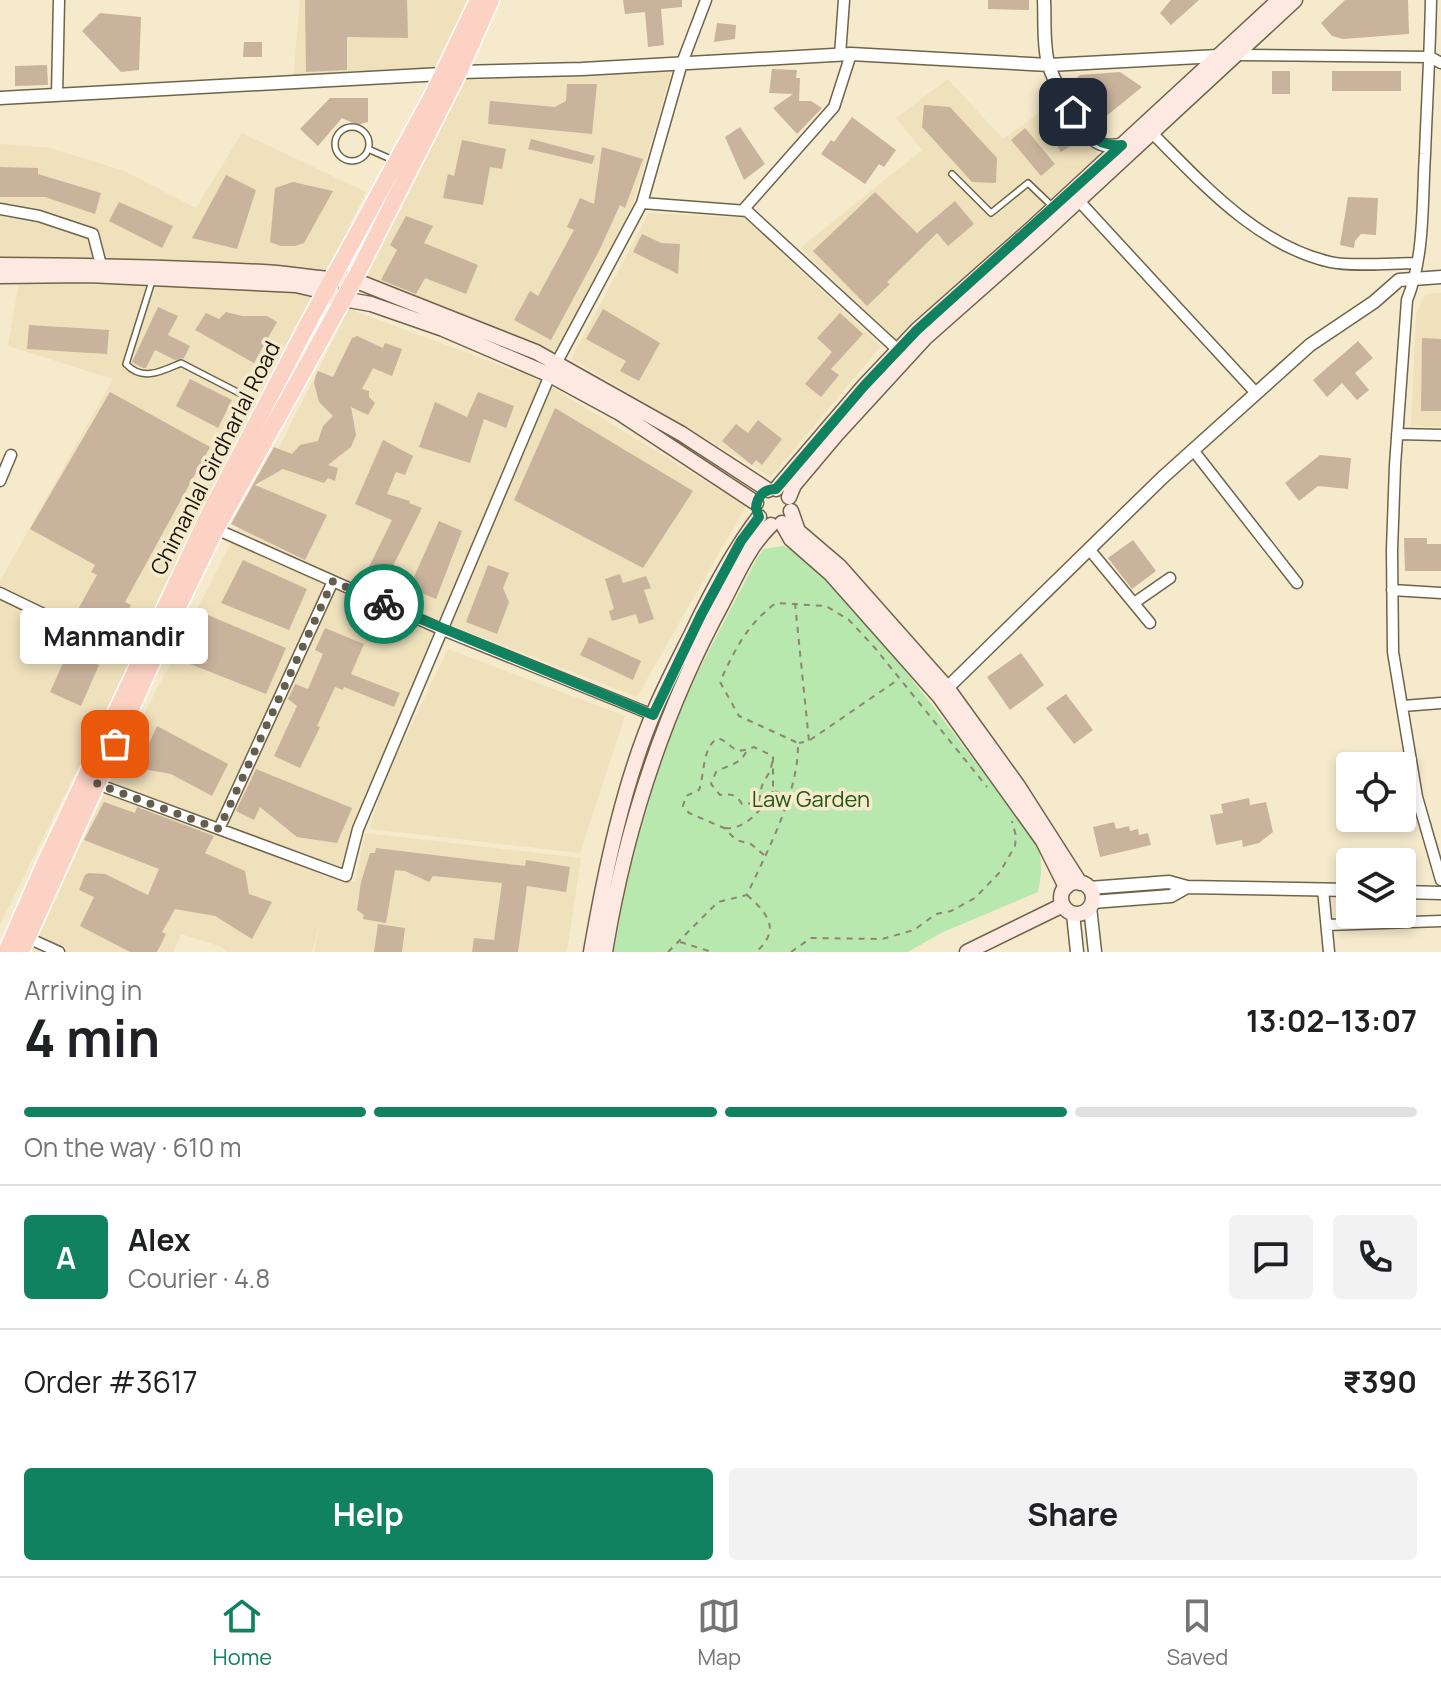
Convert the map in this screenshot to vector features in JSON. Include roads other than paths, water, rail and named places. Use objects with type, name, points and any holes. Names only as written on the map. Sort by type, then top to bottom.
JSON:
[{"type":"main road","name":"Chimanlal Girdharlal Road","points":[[24,945],[163,638],[216,529],[354,280],[451,73],[478,0]]},
{"type":"main road","name":"Chimanlal Girdharlal Road","points":[[6,952],[209,514],[329,286],[491,0]]},
{"type":"main road","points":[[605,952],[624,854],[671,710],[714,619],[774,507],[836,417],[898,350],[1279,0]]},
{"type":"main road","points":[[591,952],[612,851],[653,715],[741,541],[925,338],[1079,201],[1295,0]]},
{"type":"main road","points":[[0,265],[101,265],[297,273],[329,286],[343,299],[371,304],[554,370]]},
{"type":"main road","points":[[0,276],[153,277],[329,286],[354,280],[536,352],[554,370],[618,412],[774,507],[849,577],[943,692],[1018,786],[1083,893],[1082,913],[1068,909],[967,952]]},
{"type":"main road","points":[[1068,909],[1061,895],[1083,893]]},
{"type":"street","points":[[57,95],[59,0]]},
{"type":"street","points":[[97,784],[346,876],[358,829],[554,370],[642,203],[682,63],[706,0]]},
{"type":"street","points":[[743,210],[834,107],[845,54],[844,0]]},
{"type":"street","points":[[1044,0],[1049,65],[1073,112],[1096,141],[1108,146],[1122,145]]},
{"type":"street","points":[[1431,0],[1430,57],[1435,100],[1415,279],[1407,300],[1397,434],[1392,590],[1393,652],[1417,797],[1441,880]]},
{"type":"street","points":[[0,98],[845,54],[1049,65],[1218,56]]},
{"type":"street","points":[[1236,55],[1430,57],[1441,63]]},
{"type":"street","points":[[1152,133],[1215,196],[1278,242],[1331,263],[1416,263]]},
{"type":"street","points":[[1079,201],[1256,393]]},
{"type":"street","points":[[642,203],[743,210],[790,249],[898,350]]},
{"type":"street","points":[[0,209],[39,216],[93,234],[101,265]]},
{"type":"street","points":[[943,692],[1193,450],[1310,345],[1374,302],[1399,280],[1441,277]]},
{"type":"street","points":[[1397,434],[1441,435]]},
{"type":"street","points":[[1193,450],[1297,583]]},
{"type":"street","points":[[0,481],[11,455]]},
{"type":"street","points":[[216,529],[443,630],[653,715]]},
{"type":"street","points":[[1089,549],[1150,623]]},
{"type":"street","points":[[1134,603],[1170,578]]},
{"type":"street","points":[[219,829],[333,581]]},
{"type":"street","points":[[1392,590],[1441,593]]},
{"type":"street","points":[[0,593],[139,660]]},
{"type":"street","points":[[1403,706],[1441,703]]},
{"type":"street","points":[[1095,952],[1083,893],[1169,882],[1187,887],[1336,889]]},
{"type":"street","points":[[1323,889],[1329,952]]},
{"type":"street","points":[[1416,892],[1441,893]]},
{"type":"street","points":[[1068,909],[1077,952]]},
{"type":"street","points":[[1327,925],[1441,921]]},
{"type":"street","points":[[24,945],[59,952]]},
{"type":"lane","points":[[358,128],[366,134],[368,149],[361,158],[348,160],[337,153],[335,141],[343,129],[358,128]]},
{"type":"lane","points":[[368,149],[398,162]]},
{"type":"lane","points":[[952,174],[991,213],[1028,183],[1054,208]]},
{"type":"lane","points":[[153,277],[126,364],[146,375],[181,363],[247,397]]},
{"type":"place","name":"Manmandir","points":[[115,744]]},
{"type":"park label","name":"Law Garden","points":[[811,799]]}]
